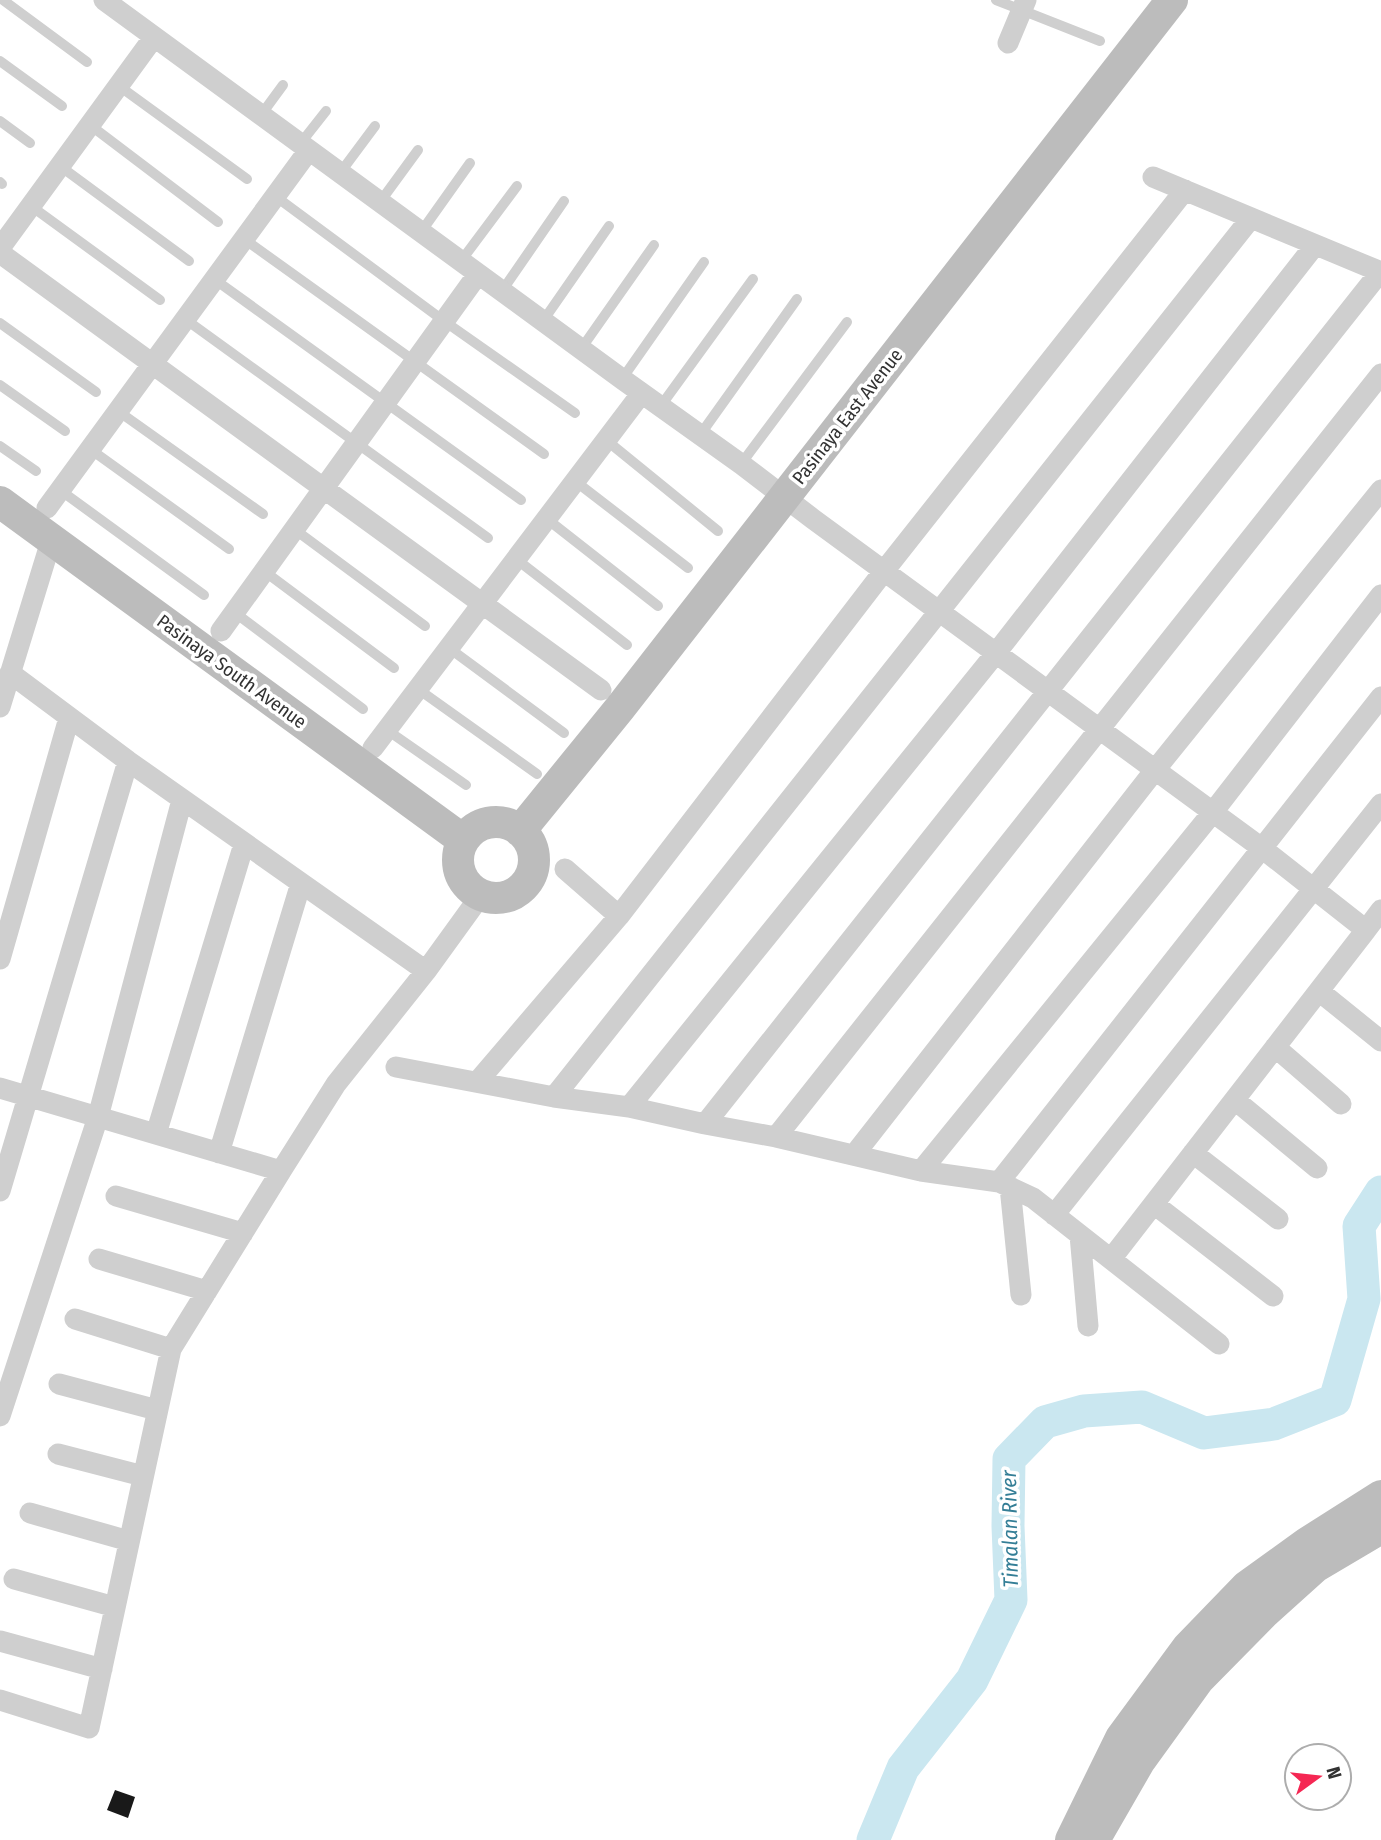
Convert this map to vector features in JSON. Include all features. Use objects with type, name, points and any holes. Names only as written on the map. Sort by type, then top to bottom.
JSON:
[{"type":"street","points":[[104,0],[641,394],[741,464],[1263,849],[1366,930]]},
{"type":"street","name":"Pasinaya East Avenue","points":[[520,831],[621,708],[1171,0]]},
{"type":"street","points":[[1009,43],[1024,5]]},
{"type":"street","points":[[155,37],[0,251],[600,691]]},
{"type":"street","points":[[47,509],[275,196],[304,147]]},
{"type":"street","points":[[705,1125],[1380,272],[1153,177]]},
{"type":"street","points":[[478,1081],[619,916],[884,571],[1185,190]]},
{"type":"street","points":[[554,1097],[1251,218]]},
{"type":"street","points":[[629,1107],[996,653],[1315,245]]},
{"type":"street","points":[[221,631],[444,321],[469,268]]},
{"type":"street","points":[[776,1137],[1381,374]]},
{"type":"street","points":[[373,748],[641,394]]},
{"type":"street","points":[[854,1155],[1155,770],[1381,490]]},
{"type":"street","name":"Pasinaya South Avenue","points":[[0,502],[463,840]]},
{"type":"street","points":[[0,707],[51,541]]},
{"type":"street","points":[[921,1171],[1213,812],[1381,595]]},
{"type":"street","points":[[10,673],[182,800],[426,971]]},
{"type":"street","points":[[1021,1295],[1004,1184],[1381,698]]},
{"type":"street","points":[[0,959],[69,718]]},
{"type":"street","points":[[0,1191],[128,761]]},
{"type":"street","points":[[0,1416],[98,1117],[182,800]]},
{"type":"street","points":[[1055,1215],[1381,804]]},
{"type":"street","points":[[505,822],[520,831],[533,852],[533,869],[525,885],[509,896],[490,898],[466,884],[461,875],[458,856],[463,840],[470,831],[487,823],[505,822]]},
{"type":"street","points":[[156,1134],[244,844]]},
{"type":"street","points":[[565,869],[619,916]]},
{"type":"street","points":[[219,1153],[301,883]]},
{"type":"street","points":[[0,1700],[89,1728],[171,1349],[336,1084],[426,971],[481,895]]},
{"type":"street","points":[[1111,1259],[1381,910]]},
{"type":"street","points":[[1319,990],[1381,1041]]},
{"type":"street","points":[[1275,1047],[1341,1104]]},
{"type":"street","points":[[396,1068],[554,1097],[629,1107],[705,1125],[776,1137],[921,1171],[1004,1184],[1033,1198],[1219,1344]]},
{"type":"street","points":[[0,1088],[281,1171]]},
{"type":"street","points":[[1235,1100],[1317,1168]]},
{"type":"street","points":[[1194,1153],[1278,1219]]},
{"type":"street","points":[[116,1196],[243,1233]]},
{"type":"street","points":[[1154,1204],[1273,1296]]},
{"type":"street","points":[[1080,1235],[1088,1326]]},
{"type":"street","points":[[99,1259],[207,1291]]},
{"type":"street","points":[[75,1319],[171,1349]]},
{"type":"street","points":[[59,1384],[157,1410]]},
{"type":"street","points":[[58,1454],[143,1476]]},
{"type":"street","points":[[1071,1840],[1121,1738],[1188,1647],[1247,1587],[1307,1543],[1381,1496]]},
{"type":"street","points":[[30,1513],[129,1541]]},
{"type":"street","points":[[1094,1840],[1139,1762],[1199,1679],[1265,1612],[1315,1567],[1381,1528]]},
{"type":"street","points":[[14,1579],[115,1606]]},
{"type":"street","points":[[0,1641],[102,1669]]},
{"type":"lane","points":[[2,0],[87,62]]},
{"type":"lane","points":[[996,0],[1024,5],[1100,41]]},
{"type":"lane","points":[[0,61],[62,106]]},
{"type":"lane","points":[[261,115],[283,85]]},
{"type":"lane","points":[[119,86],[247,179]]},
{"type":"lane","points":[[304,147],[326,111]]},
{"type":"lane","points":[[0,121],[30,144]]},
{"type":"lane","points":[[90,125],[218,222]]},
{"type":"lane","points":[[340,173],[375,127]]},
{"type":"lane","points":[[380,202],[418,149]]},
{"type":"lane","points":[[421,232],[470,163]]},
{"type":"lane","points":[[60,166],[189,261]]},
{"type":"lane","points":[[469,268],[517,186]]},
{"type":"lane","points":[[275,196],[444,321],[575,413]]},
{"type":"lane","points":[[502,292],[565,201]]},
{"type":"lane","points":[[31,206],[160,300]]},
{"type":"lane","points":[[543,321],[609,226]]},
{"type":"lane","points":[[244,239],[544,454]]},
{"type":"lane","points":[[581,349],[654,245]]},
{"type":"lane","points":[[622,379],[704,262]]},
{"type":"lane","points":[[214,279],[521,500]]},
{"type":"lane","points":[[660,407],[753,279]]},
{"type":"lane","points":[[699,435],[797,299]]},
{"type":"lane","points":[[185,319],[488,538]]},
{"type":"lane","points":[[0,323],[96,392]]},
{"type":"lane","points":[[741,464],[847,323]]},
{"type":"lane","points":[[0,385],[65,431]]},
{"type":"lane","points":[[118,411],[263,514]]},
{"type":"lane","points":[[606,440],[718,531]]},
{"type":"lane","points":[[0,446],[36,471]]},
{"type":"lane","points":[[90,449],[229,549]]},
{"type":"lane","points":[[575,481],[688,568]]},
{"type":"lane","points":[[60,490],[204,595]]},
{"type":"lane","points":[[547,519],[658,606]]},
{"type":"lane","points":[[294,529],[425,626]]},
{"type":"lane","points":[[516,559],[627,645]]},
{"type":"lane","points":[[264,571],[394,668]]},
{"type":"lane","points":[[234,612],[363,709]]},
{"type":"lane","points":[[449,648],[565,733]]},
{"type":"lane","points":[[418,688],[537,774]]},
{"type":"lane","points":[[387,730],[466,785]]},
{"type":"building","points":[[115,1790],[135,1797],[128,1818],[107,1810]]},
{"type":"waterway","name":"Timalan River","points":[[873,1840],[903,1768],[972,1680],[1011,1600],[1009,1459],[1045,1422],[1084,1411],[1142,1407],[1204,1433],[1274,1424],[1335,1400],[1364,1299],[1359,1226],[1381,1192]]}]
